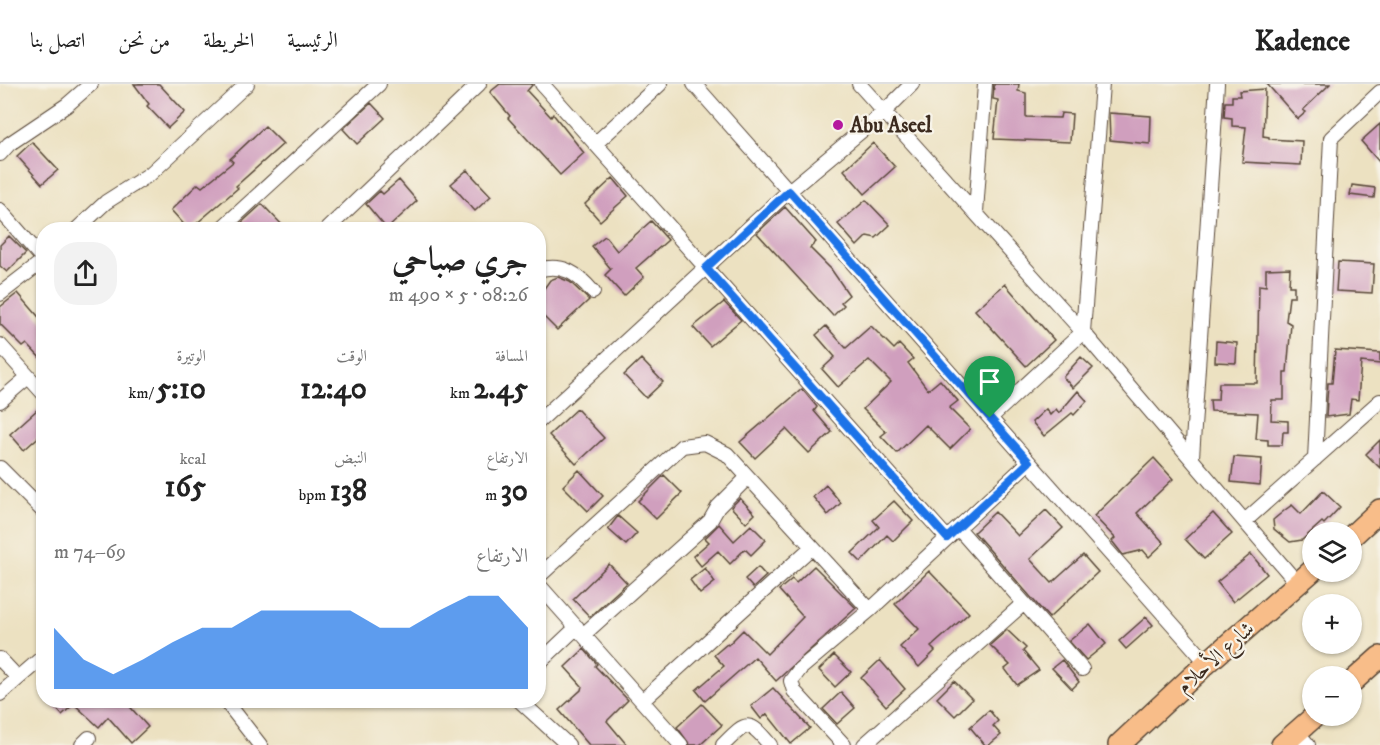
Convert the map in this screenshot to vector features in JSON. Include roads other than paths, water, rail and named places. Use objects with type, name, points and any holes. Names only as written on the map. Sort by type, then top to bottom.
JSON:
[{"type":"main road","points":[[1362,527],[1380,510]]},
{"type":"main road","name":"شارع الأحلام","points":[[1119,745],[1207,663],[1302,581]]},
{"type":"main road","points":[[1362,673],[1380,657]]},
{"type":"main road","points":[[1295,741],[1307,726]]},
{"type":"street","points":[[0,154],[9,144],[67,105],[91,84]]},
{"type":"street","points":[[85,222],[106,202],[150,174],[247,84]]},
{"type":"street","points":[[230,222],[379,84]]},
{"type":"street","points":[[334,222],[479,84]]},
{"type":"street","points":[[542,84],[947,538]]},
{"type":"street","points":[[596,144],[660,84]]},
{"type":"street","points":[[694,84],[1207,663]]},
{"type":"street","points":[[858,84],[1083,332],[1245,520],[1302,575]]},
{"type":"street","points":[[546,415],[789,191],[884,112],[912,84]]},
{"type":"street","points":[[976,212],[985,84]]},
{"type":"street","points":[[990,418],[1083,332],[1102,84]]},
{"type":"street","points":[[1192,457],[1217,84]]},
{"type":"street","points":[[1314,459],[1331,138],[1380,92]]},
{"type":"street","points":[[0,210],[36,252]]},
{"type":"street","points":[[0,294],[36,266]]},
{"type":"street","points":[[546,268],[567,269],[580,276],[592,292]]},
{"type":"street","points":[[0,345],[36,386]]},
{"type":"street","points":[[0,401],[28,377]]},
{"type":"street","points":[[1245,520],[1380,401]]},
{"type":"street","points":[[546,570],[682,447],[705,443],[727,454],[870,610]]},
{"type":"street","points":[[844,745],[794,691],[791,681],[800,669],[870,610],[1029,462]]},
{"type":"street","points":[[0,468],[36,504]]},
{"type":"street","points":[[546,658],[710,521],[718,507],[748,477]]},
{"type":"street","points":[[958,528],[1082,669]]},
{"type":"street","points":[[642,701],[812,547]]},
{"type":"street","points":[[546,593],[681,745]]},
{"type":"street","points":[[864,745],[1024,603]]},
{"type":"street","points":[[0,658],[18,678]]},
{"type":"street","points":[[0,694],[36,663]]},
{"type":"street","points":[[231,708],[261,745]]},
{"type":"street","points":[[528,708],[568,745]]},
{"type":"street","points":[[723,745],[741,726],[748,725],[756,727],[770,745]]},
{"type":"place","name":"Abu Aseel","points":[[838,125]]}]
